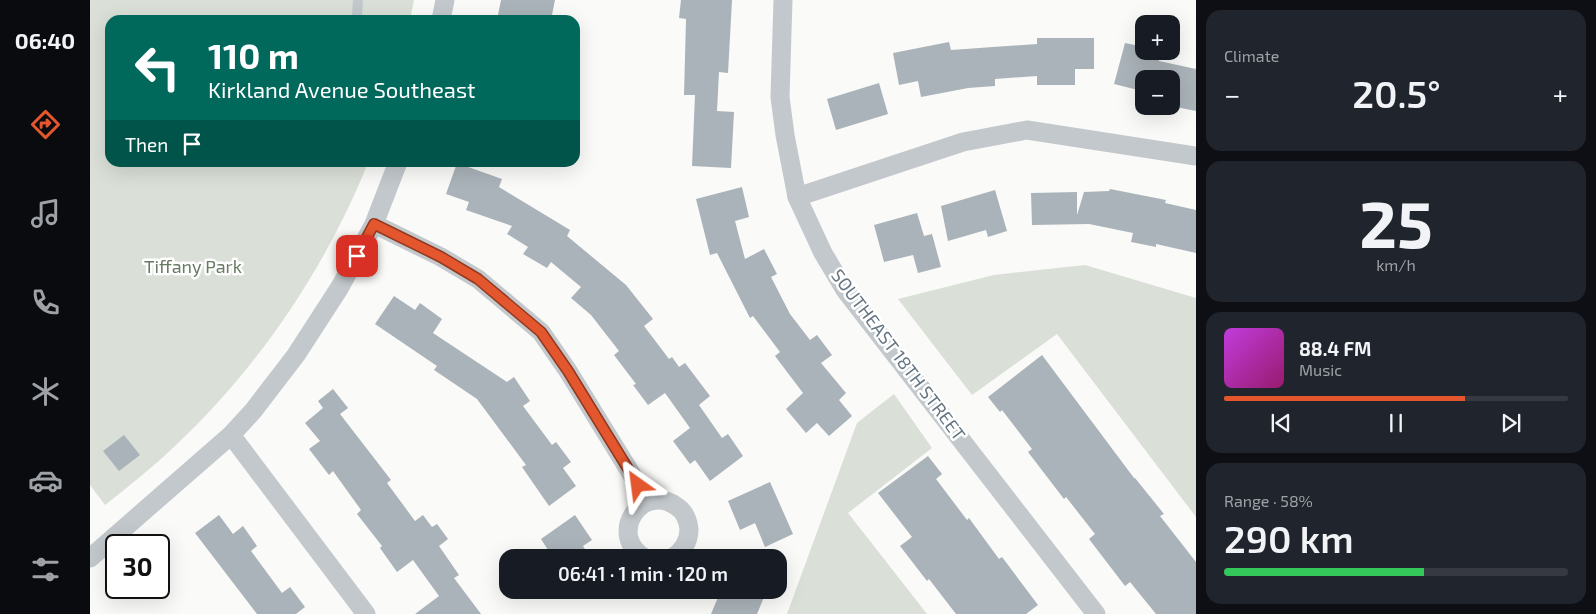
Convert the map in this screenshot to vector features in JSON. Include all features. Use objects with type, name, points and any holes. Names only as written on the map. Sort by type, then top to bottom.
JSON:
[{"type":"street","points":[[442,15],[445,0]]},
{"type":"street","name":"SOUTHEAST 18TH STREET","points":[[783,0],[780,97],[785,135],[798,197],[824,253],[846,290],[1096,614]]},
{"type":"street","points":[[798,197],[962,142],[1027,130],[1196,156]]},
{"type":"street","points":[[90,558],[230,435],[253,411],[296,355],[340,287],[374,224],[396,167]]},
{"type":"street","points":[[374,224],[441,257],[478,279],[541,332],[568,371],[648,502]]},
{"type":"street","points":[[230,435],[366,614]]},
{"type":"street","points":[[634,549],[628,536],[628,525],[632,515],[639,507],[648,502],[659,500],[669,502],[678,507],[685,516],[689,536],[682,549]]},
{"type":"lane","points":[[357,15],[358,0]]},
{"type":"green space","name":"Tiffany Park","points":[[90,0],[414,0],[411,15],[105,15],[105,167],[366,167],[332,241],[310,278],[262,350],[235,383],[206,416],[175,446],[105,505],[90,485]]},
{"type":"green space","points":[[1085,265],[1196,298],[1196,517],[1057,334],[972,395],[898,299],[994,275]]},
{"type":"green space","points":[[894,394],[932,448],[848,513],[927,614],[787,614],[857,423]]},
{"type":"building","points":[[501,0],[555,0],[552,15],[498,15]]},
{"type":"building","points":[[681,0],[732,0],[728,73],[719,72],[717,111],[734,112],[731,168],[692,166],[695,95],[684,95],[686,19],[679,18]]},
{"type":"building","points":[[1037,38],[1094,38],[1094,69],[1075,69],[1075,85],[1037,85],[1037,76],[995,79],[995,86],[968,88],[921,97],[918,81],[899,85],[893,53],[949,42],[951,50],[1037,44]]},
{"type":"building","points":[[1125,43],[1135,45],[1135,60],[1159,60],[1196,69],[1196,111],[1180,108],[1180,70],[1135,70],[1135,89],[1114,84]]},
{"type":"building","points":[[879,83],[888,114],[836,130],[827,99]]},
{"type":"building","points":[[456,167],[468,167],[502,179],[499,187],[570,230],[567,236],[626,285],[653,319],[644,326],[669,359],[672,357],[679,367],[685,363],[710,396],[699,405],[722,438],[728,434],[743,456],[710,481],[695,460],[690,464],[673,441],[690,428],[665,393],[648,405],[633,385],[636,384],[614,355],[619,351],[591,315],[571,298],[581,287],[551,262],[547,268],[523,254],[528,247],[507,234],[512,226],[466,210],[469,202],[446,194]]},
{"type":"building","points":[[742,187],[749,217],[735,221],[745,259],[764,249],[777,274],[771,277],[790,314],[810,340],[817,335],[832,355],[821,363],[846,393],[839,400],[852,416],[829,436],[817,423],[806,433],[786,409],[803,393],[775,356],[780,352],[753,316],[750,318],[717,253],[710,255],[696,199]]},
{"type":"building","points":[[1110,189],[1166,200],[1165,203],[1196,210],[1196,253],[1156,244],[1156,247],[1131,242],[1133,233],[1089,224],[1032,225],[1031,193],[1077,192],[1077,215],[1084,192],[1109,191]]},
{"type":"building","points":[[995,190],[1007,231],[988,237],[986,230],[948,241],[941,206]]},
{"type":"building","points":[[917,213],[924,236],[932,234],[941,267],[918,273],[913,255],[884,262],[874,225]]},
{"type":"building","points":[[394,296],[415,310],[420,303],[442,319],[433,333],[507,382],[514,377],[530,401],[523,406],[552,445],[556,442],[571,462],[563,468],[576,486],[549,506],[522,467],[526,465],[477,399],[434,370],[437,366],[375,324]]},
{"type":"building","points":[[1042,355],[1134,478],[1164,514],[1160,516],[1196,562],[1196,614],[1156,614],[1130,582],[1125,586],[1089,539],[1095,534],[1066,497],[1064,499],[1028,452],[1032,449],[1002,410],[1000,412],[988,397]]},
{"type":"building","points":[[333,389],[348,408],[340,414],[391,480],[387,483],[415,521],[423,515],[432,527],[437,524],[448,539],[439,546],[459,575],[454,578],[481,614],[415,614],[439,596],[413,560],[397,572],[380,548],[382,546],[357,514],[361,510],[333,471],[329,475],[309,449],[320,441],[305,423],[323,408],[318,401]]},
{"type":"building","points":[[124,435],[140,455],[119,471],[103,451]]},
{"type":"building","points":[[928,456],[942,474],[936,479],[967,520],[969,518],[999,559],[1002,557],[1038,605],[1026,614],[956,614],[900,546],[912,537],[878,493]]},
{"type":"building","points":[[770,482],[793,534],[765,547],[755,523],[740,530],[728,501]]},
{"type":"building","points":[[219,515],[233,534],[243,526],[257,546],[251,551],[282,593],[290,587],[305,607],[296,614],[257,614],[195,533]]},
{"type":"building","points":[[575,515],[592,540],[583,546],[585,549],[547,549],[541,539]]},
{"type":"building","points":[[717,599],[763,599],[757,614],[711,614]]},
{"type":"route","points":[[357,256],[374,224],[441,257],[478,279],[507,302],[541,332],[568,371],[638,485]]}]
